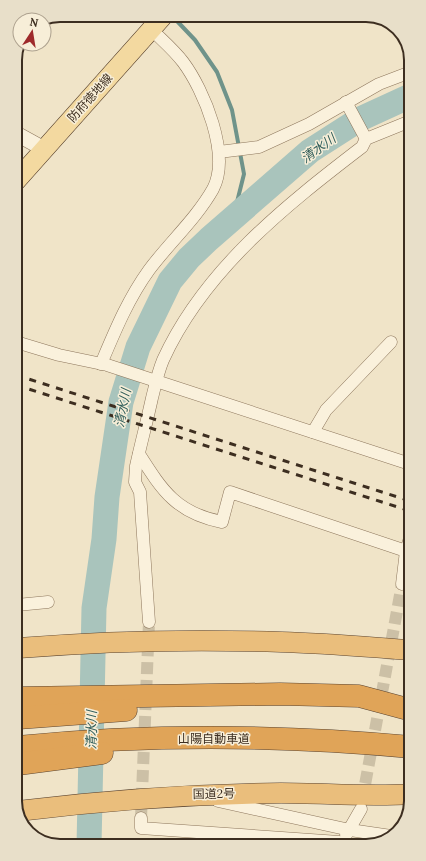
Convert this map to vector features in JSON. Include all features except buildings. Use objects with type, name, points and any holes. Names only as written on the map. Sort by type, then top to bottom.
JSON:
[{"type":"highway","points":[[22,648],[115,642],[200,640],[282,642],[404,650]]},
{"type":"highway","points":[[22,699],[70,705],[112,704],[404,710]]},
{"type":"highway","points":[[22,717],[70,705]]},
{"type":"highway","points":[[22,747],[66,750],[110,746],[283,739],[404,747]]},
{"type":"highway","points":[[22,763],[66,750]]},
{"type":"highway","name":"国道2号","points":[[24,810],[108,801],[191,795],[282,793],[390,796],[404,795]]},
{"type":"main road","name":"防府徳地線","points":[[22,174],[158,22]]},
{"type":"street","points":[[104,365],[123,312],[149,271],[204,203],[214,188],[219,166],[219,152],[214,129],[194,80],[182,61],[151,29]]},
{"type":"street","points":[[219,152],[259,147],[309,124],[379,84],[404,75]]},
{"type":"street","points":[[346,102],[366,139]]},
{"type":"street","points":[[149,622],[140,492],[135,482],[136,466],[152,380],[190,311],[238,252],[258,232],[309,187],[362,147],[366,139],[404,124]]},
{"type":"street","points":[[22,138],[44,149]]},
{"type":"street","points":[[312,432],[326,410],[391,342]]},
{"type":"street","points":[[22,344],[59,355],[104,365],[404,462]]},
{"type":"street","points":[[139,454],[167,496],[185,509],[210,520],[222,522],[230,492],[404,550]]},
{"type":"street","points":[[402,584],[404,568]]},
{"type":"street","points":[[22,605],[48,602]]},
{"type":"street","points":[[191,795],[350,830],[383,835]]},
{"type":"street","points":[[342,839],[350,830],[361,809]]},
{"type":"street","points":[[141,818],[141,828],[286,839]]},
{"type":"waterway","points":[[178,22],[195,40],[217,72],[232,110],[244,174],[233,218]]},
{"type":"waterway","name":"清水川","points":[[89,839],[94,608],[104,539],[107,497],[121,402],[138,347],[170,281],[189,258],[209,239],[310,151],[360,119],[404,99]]},
{"type":"tunnel","points":[[362,801],[402,584]]},
{"type":"tunnel","points":[[141,818],[149,622]]},
{"type":"railway","points":[[22,377],[404,499]]},
{"type":"railway","points":[[22,387],[404,509]]}]
